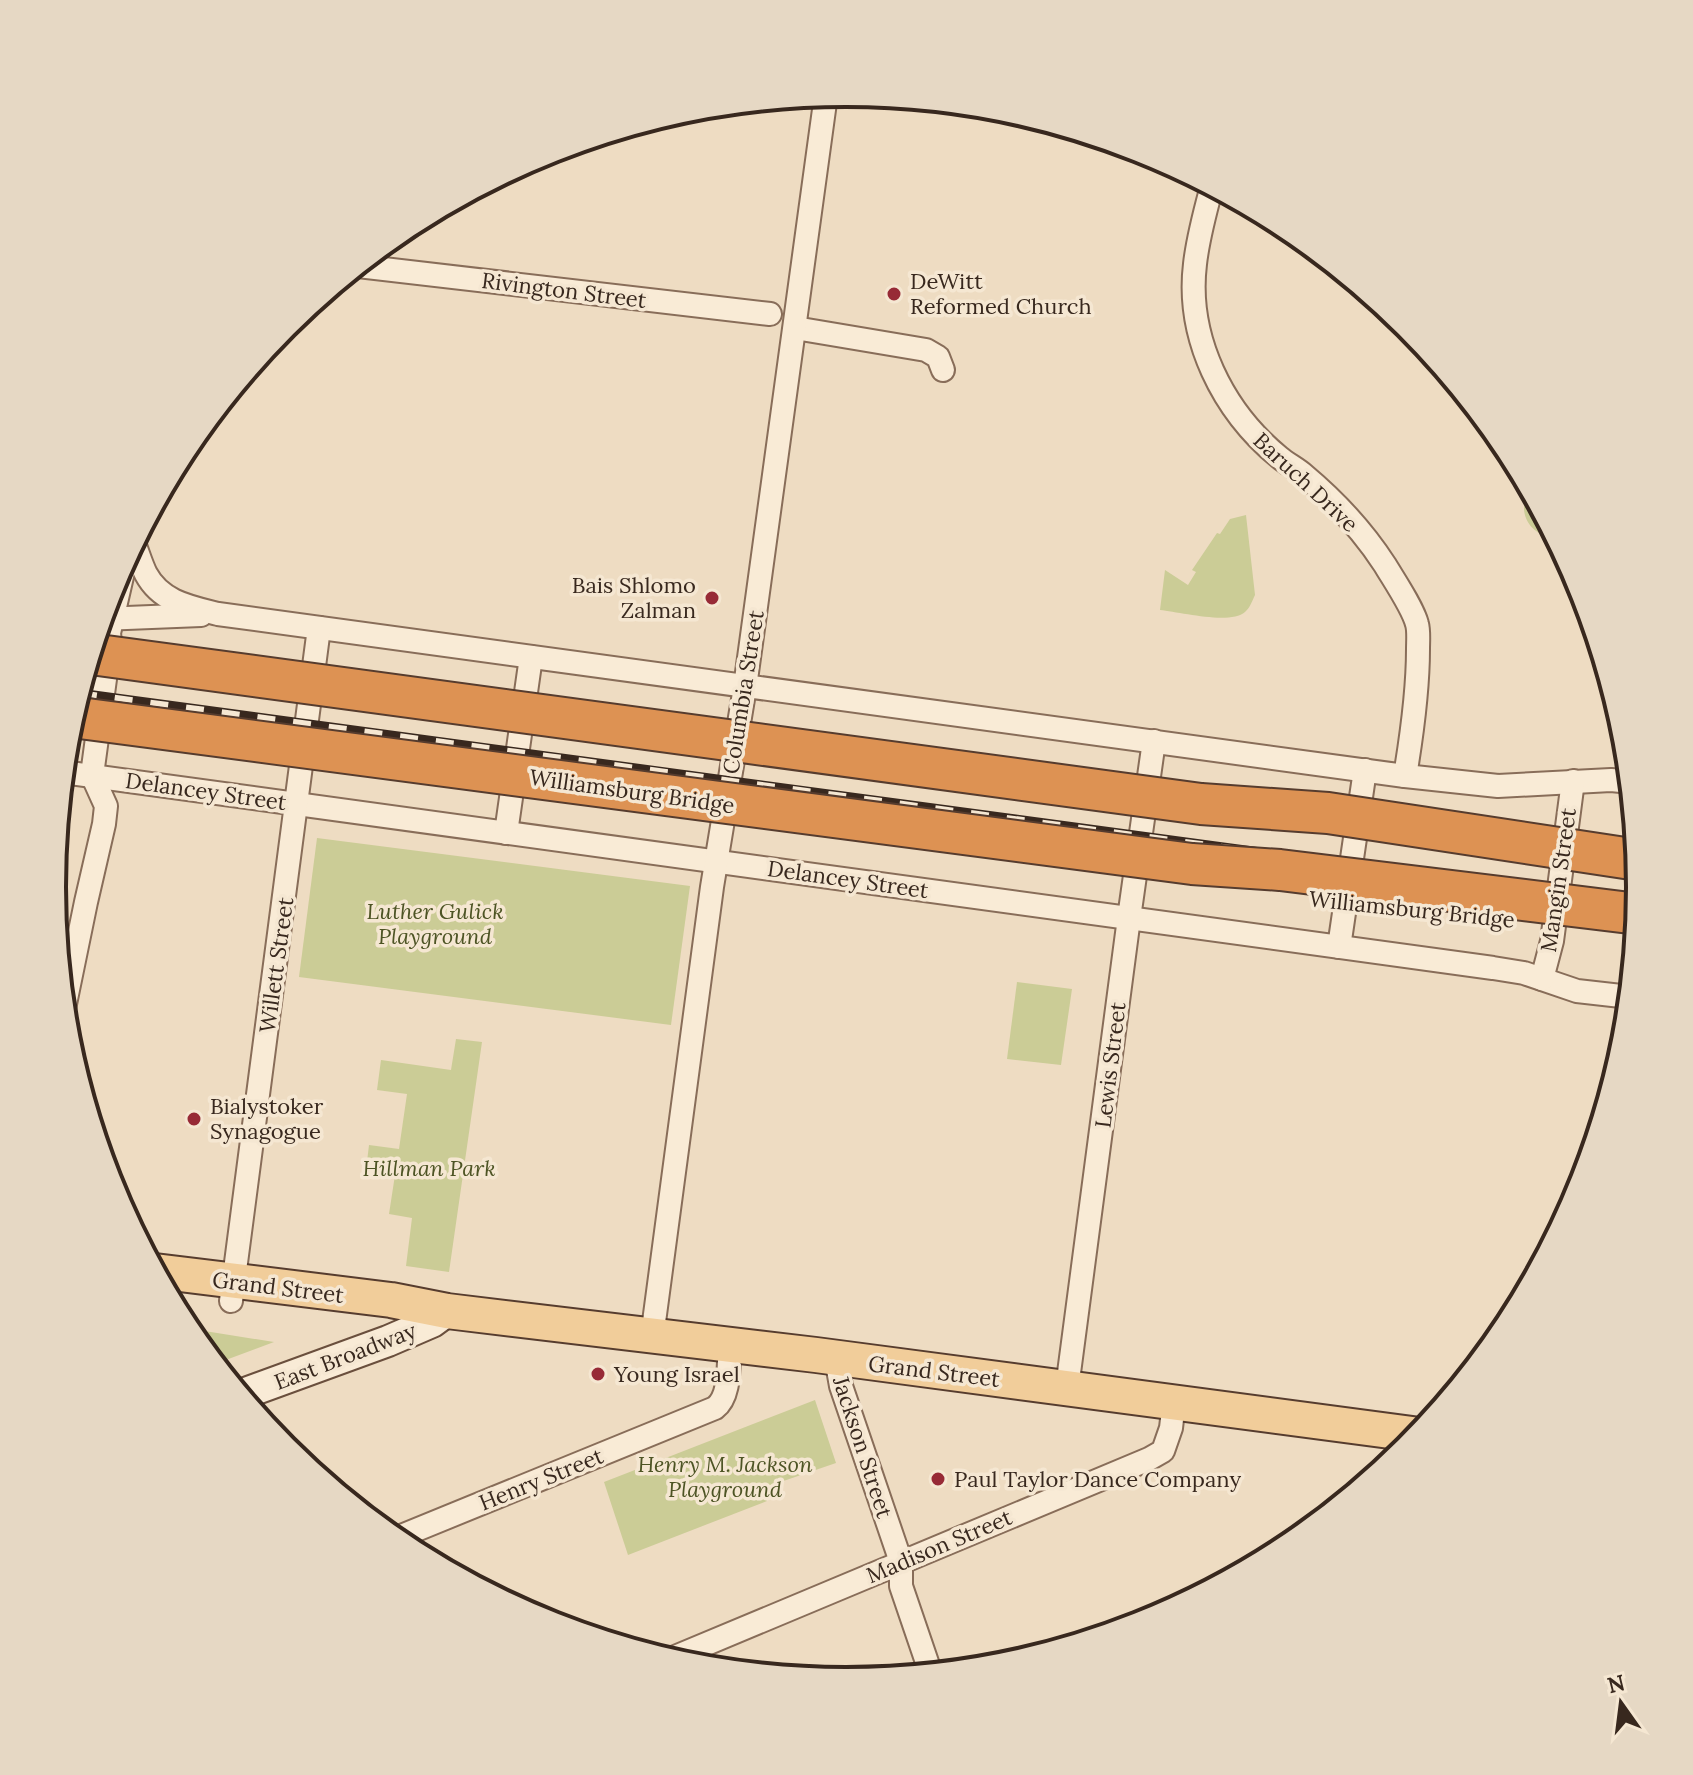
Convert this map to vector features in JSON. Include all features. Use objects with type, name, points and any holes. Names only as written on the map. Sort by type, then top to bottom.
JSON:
[{"type":"highway","points":[[102,655],[1201,804],[1328,813],[1626,858]]},
{"type":"highway","name":"Williamsburg Bridge","points":[[85,719],[1192,864],[1280,870],[1626,913]]},
{"type":"highway","points":[[1201,804],[1331,832],[1627,875]]},
{"type":"highway","name":"Williamsburg Bridge","points":[[1192,864],[1281,894],[1625,934]]},
{"type":"main road","name":"Grand Street","points":[[169,1275],[232,1291]]},
{"type":"main road","name":"Grand Street","points":[[180,1293],[232,1291],[391,1300],[447,1311],[836,1358],[1404,1433]]},
{"type":"main road","name":"East Broadway","points":[[251,1391],[388,1341],[432,1322],[447,1311]]},
{"type":"street","name":"Columbia Street","points":[[652,1337],[716,861],[745,687],[824,108]]},
{"type":"street","name":"Baruch Drive","points":[[1209,197],[1194,267],[1196,313],[1210,366],[1230,403],[1257,438],[1301,472],[1351,520],[1400,589],[1417,624],[1418,674],[1405,776]]},
{"type":"street","name":"Rivington Street","points":[[372,268],[770,314]]},
{"type":"street","points":[[795,328],[926,350],[938,357],[943,370]]},
{"type":"street","points":[[139,557],[146,574],[170,600],[218,614],[1405,776],[1498,786],[1619,781]]},
{"type":"street","points":[[114,619],[218,614]]},
{"type":"street","name":"Willett Street","points":[[232,1291],[319,628]]},
{"type":"street","points":[[69,947],[86,902],[105,815],[106,806],[92,775],[109,632]]},
{"type":"street","points":[[506,833],[531,657]]},
{"type":"street","name":"Lewis Street","points":[[1067,1388],[1154,741]]},
{"type":"street","points":[[1339,947],[1365,770]]},
{"type":"street","name":"Delancey Street","points":[[75,773],[1524,973],[1577,991],[1619,996]]},
{"type":"street","name":"Mangin Street","points":[[1542,979],[1552,941],[1573,781]]},
{"type":"street","name":"Henry Street","points":[[409,1533],[715,1408],[722,1403],[725,1391],[730,1345]]},
{"type":"street","name":"Jackson Street","points":[[836,1358],[841,1386],[901,1562],[901,1586],[927,1663]]},
{"type":"street","name":"Madison Street","points":[[688,1652],[1149,1459],[1163,1451],[1171,1428],[1174,1402]]},
{"type":"green space","points":[[1525,503],[1543,535],[1527,521]]},
{"type":"green space","points":[[1246,515],[1255,595],[1247,610],[1238,616],[1217,618],[1160,610],[1165,570],[1188,585],[1196,572],[1192,570],[1217,533],[1220,534],[1230,519]]},
{"type":"green space","name":"Luther Gulick Playground","points":[[317,838],[690,886],[671,1025],[299,977]]},
{"type":"green space","points":[[1017,982],[1072,989],[1061,1065],[1007,1059]]},
{"type":"green space","name":"Hillman Park","points":[[456,1039],[482,1042],[449,1272],[406,1266],[412,1218],[389,1214],[395,1175],[366,1170],[369,1145],[399,1149],[407,1094],[377,1090],[381,1060],[451,1070]]},
{"type":"green space","points":[[205,1331],[274,1342],[225,1360]]},
{"type":"green space","name":"Henry M. Jackson Playground","points":[[815,1400],[836,1463],[763,1488],[767,1501],[628,1555],[604,1482]]},
{"type":"railway","points":[[91,695],[1626,901]]},
{"type":"place","name":"DeWitt Reformed Church","points":[[894,294]]},
{"type":"place","name":"Bais Shlomo Zalman","points":[[712,598]]},
{"type":"place","name":"Bialystoker Synagogue","points":[[194,1119]]},
{"type":"place","name":"Young Israel","points":[[598,1374]]},
{"type":"place","name":"Paul Taylor Dance Company","points":[[938,1479]]}]
